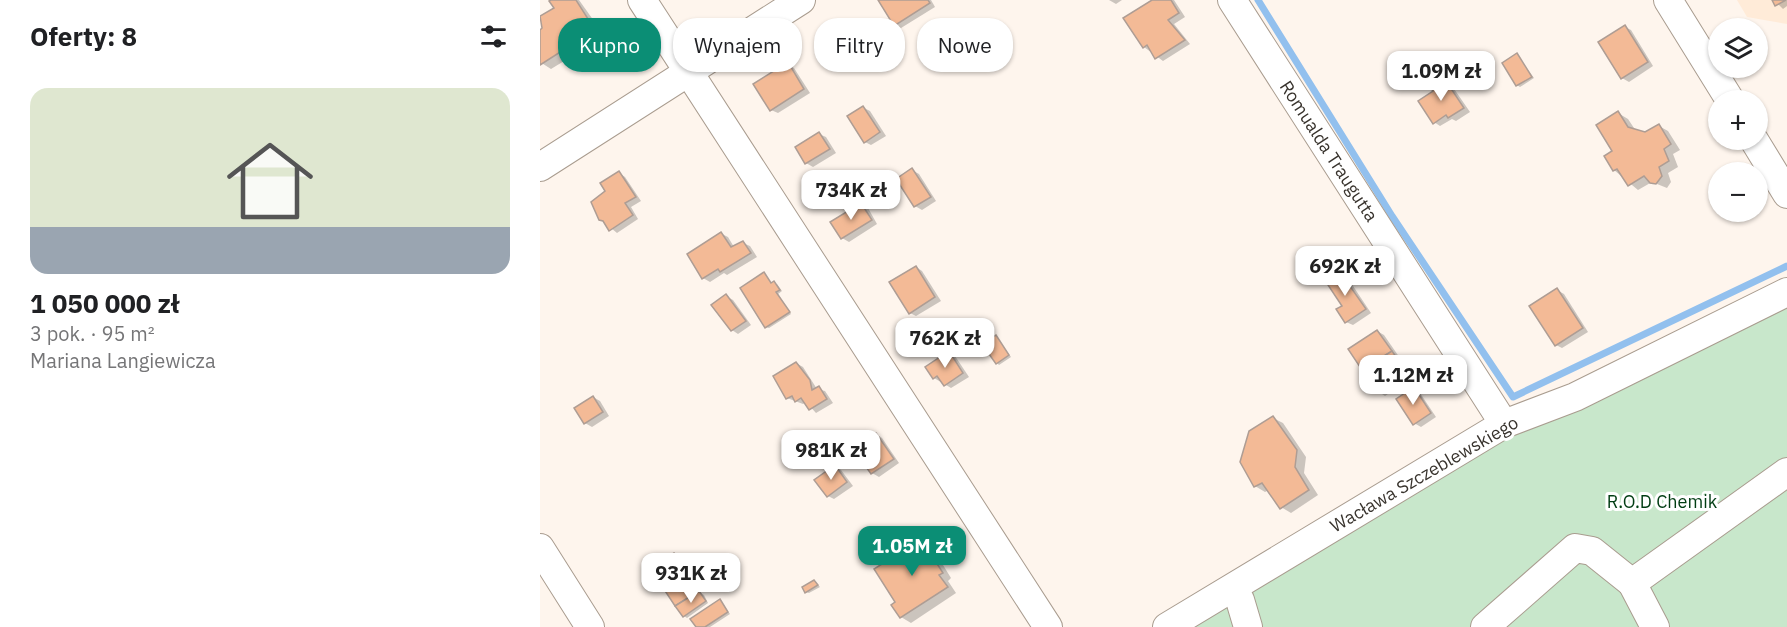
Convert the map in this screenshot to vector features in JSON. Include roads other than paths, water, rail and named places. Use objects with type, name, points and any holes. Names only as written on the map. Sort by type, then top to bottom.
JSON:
[{"type":"street","points":[[642,0],[1048,627]]},
{"type":"street","points":[[540,167],[801,0]]},
{"type":"street","name":"Romualda Traugutta","points":[[1232,0],[1504,424]]},
{"type":"street","points":[[1668,0],[1724,90]]},
{"type":"street","points":[[1760,150],[1787,194]]},
{"type":"street","name":"Wacława Szczeblewskiego","points":[[1167,627],[1504,424],[1575,397],[1787,292]]},
{"type":"street","points":[[1196,627],[1244,614],[1538,425],[1787,312]]},
{"type":"street","points":[[1632,583],[1787,472]]},
{"type":"street","points":[[540,548],[590,627]]},
{"type":"street","points":[[1485,627],[1575,548],[1592,551],[1632,583],[1655,627]]},
{"type":"waterway","points":[[1258,0],[1392,216],[1513,397],[1787,266]]},
{"type":"park label","name":"R.O.D Chemik","points":[[1662,501]]}]
